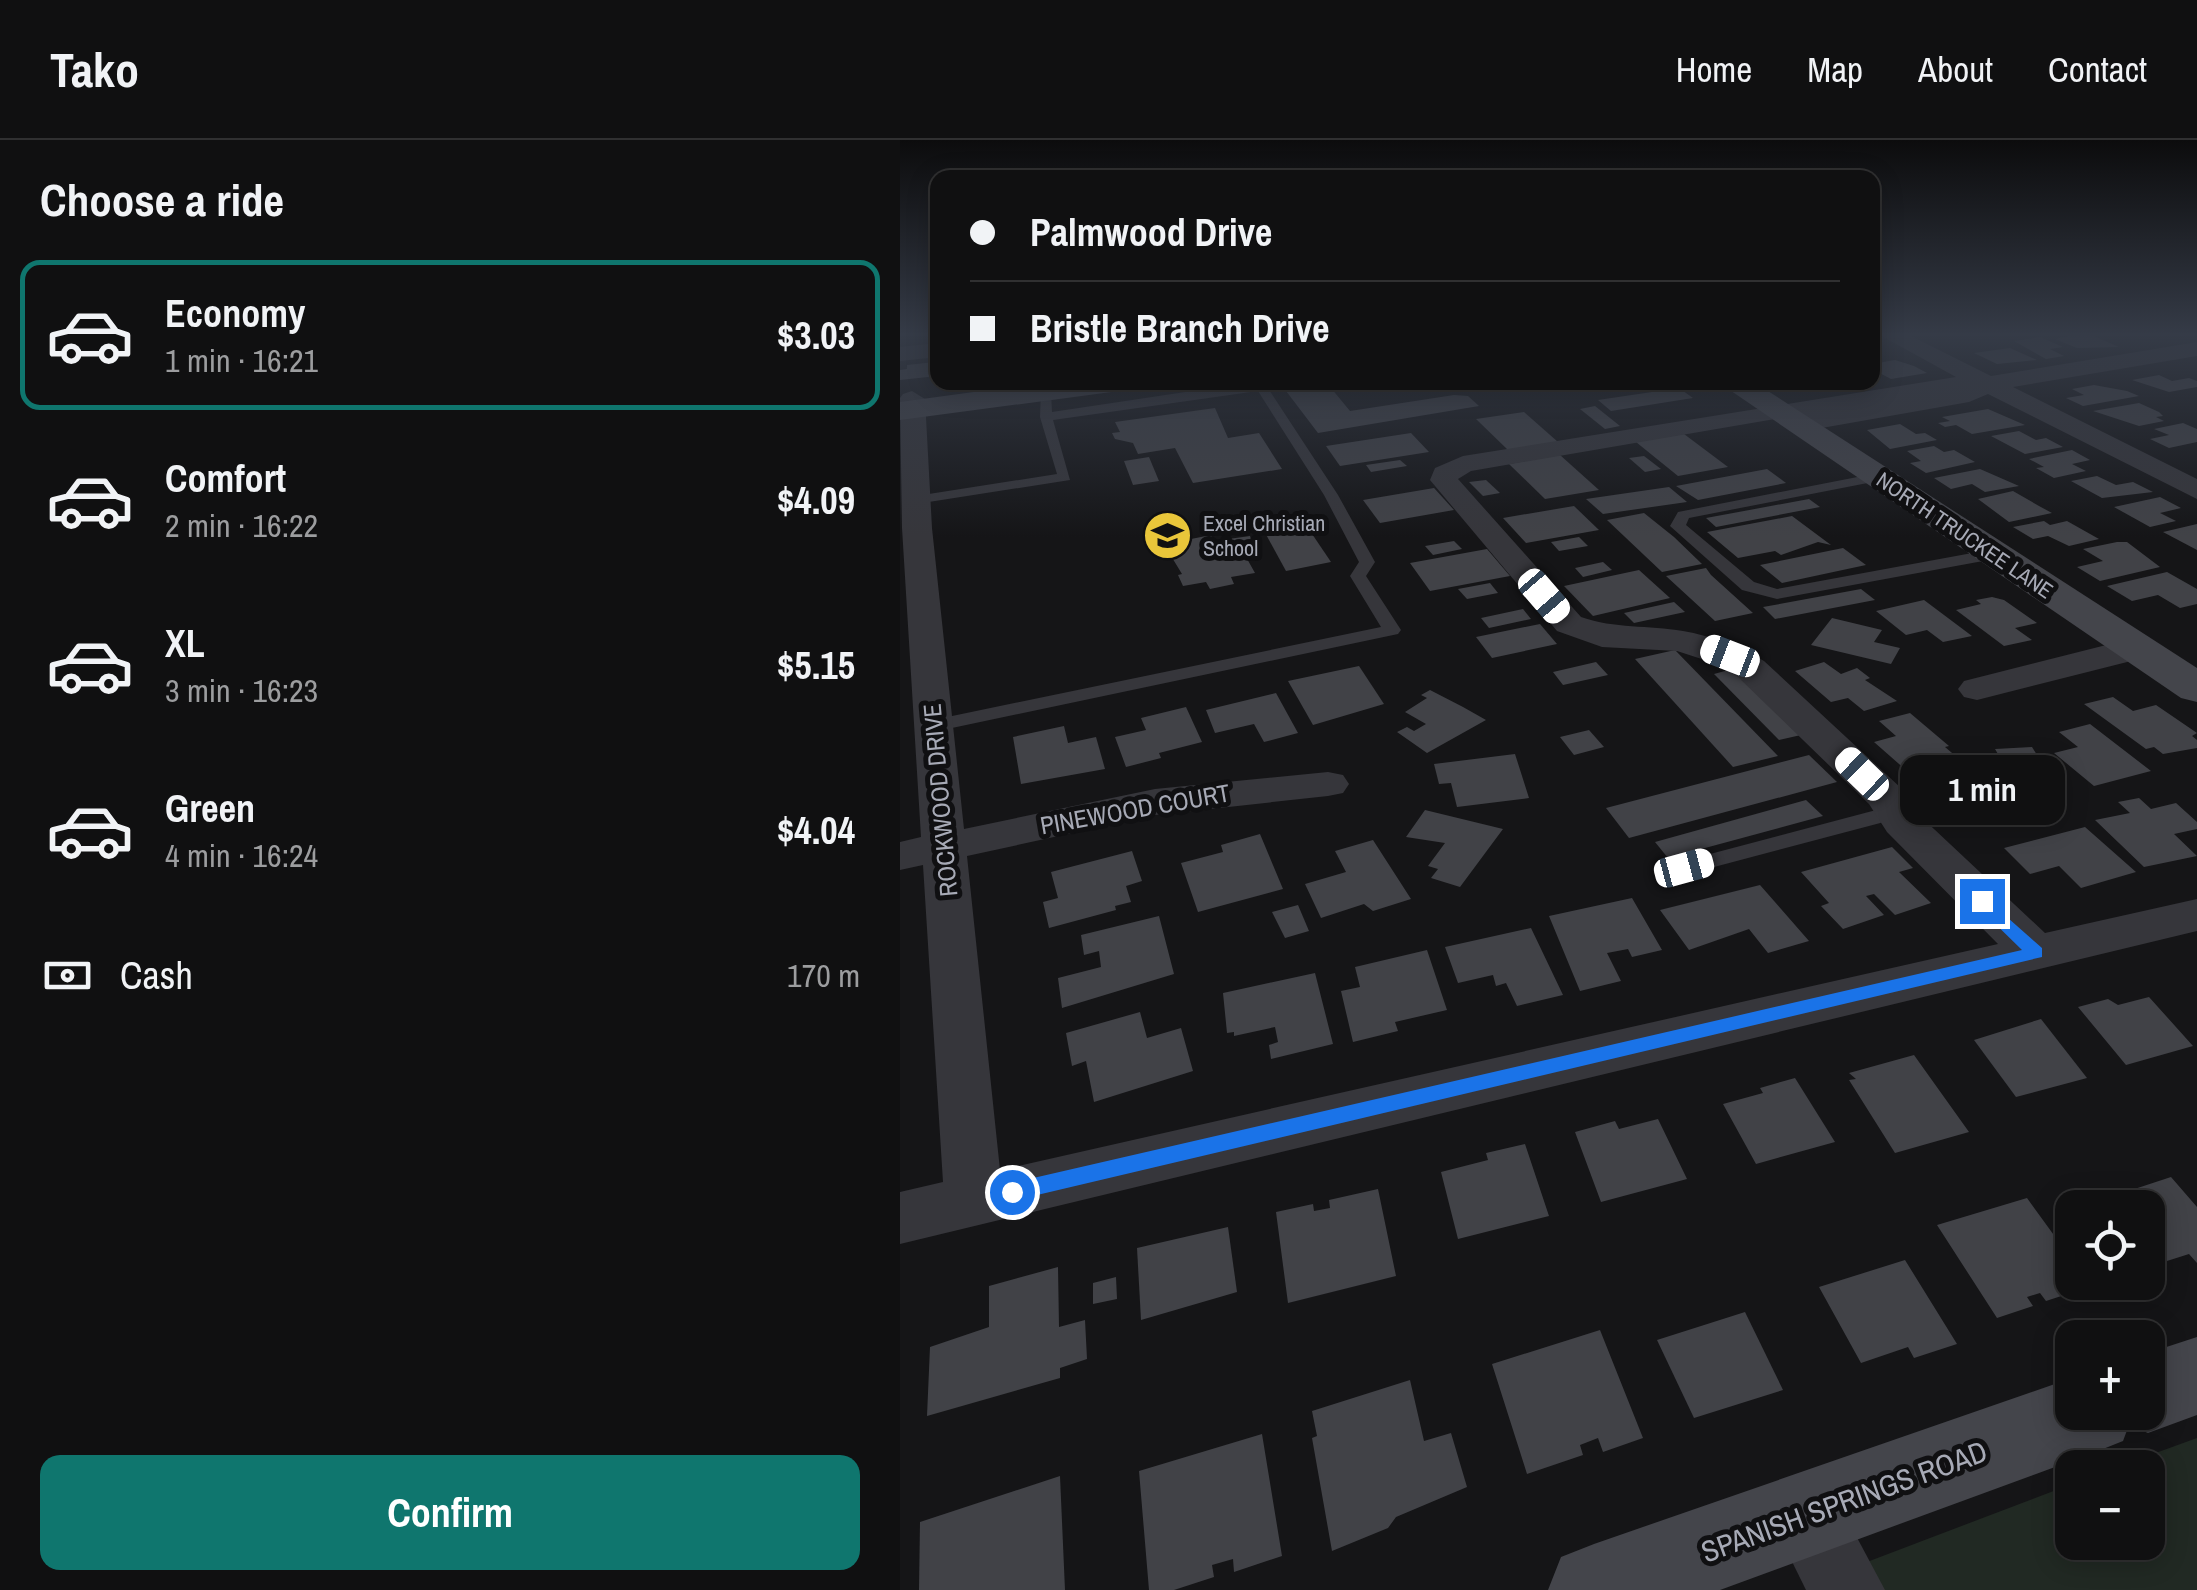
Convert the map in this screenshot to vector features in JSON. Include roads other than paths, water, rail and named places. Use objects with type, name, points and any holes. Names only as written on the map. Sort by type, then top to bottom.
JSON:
[{"type":"street","points":[[906,405],[963,402]]},
{"type":"street","name":"NORTH TRUCKEE LANE","points":[[1764,402],[2197,688]]},
{"type":"street","points":[[1859,402],[1463,464],[1446,474],[1444,480],[1569,624],[1602,636],[1680,640],[1730,656],[1762,678],[1886,798],[1902,823],[2036,953]]},
{"type":"street","points":[[2023,402],[2197,490]]},
{"type":"street","name":"ROCKWOOD DRIVE","points":[[906,405],[911,519],[934,726],[974,1200]]},
{"type":"street","points":[[1978,689],[2138,648]]},
{"type":"street","name":"PINEWOOD COURT","points":[[900,856],[1154,802],[1328,784]]},
{"type":"street","points":[[900,1218],[2197,915]]},
{"type":"street","name":"SPANISH SPRINGS ROAD","points":[[1594,1590],[2055,1426]]},
{"type":"street","points":[[1805,1515],[1847,1590]]},
{"type":"lane","points":[[911,519],[1065,476],[1044,402]]},
{"type":"lane","points":[[934,726],[1392,630],[1358,576],[1367,562],[1270,402]]},
{"type":"lane","points":[[1878,477],[1683,515],[1678,526],[1748,586],[1777,594],[1994,554]]},
{"type":"lane","points":[[1684,868],[1895,812]]},
{"type":"place","name":"Excel Christian School","points":[[1168,536]]}]
